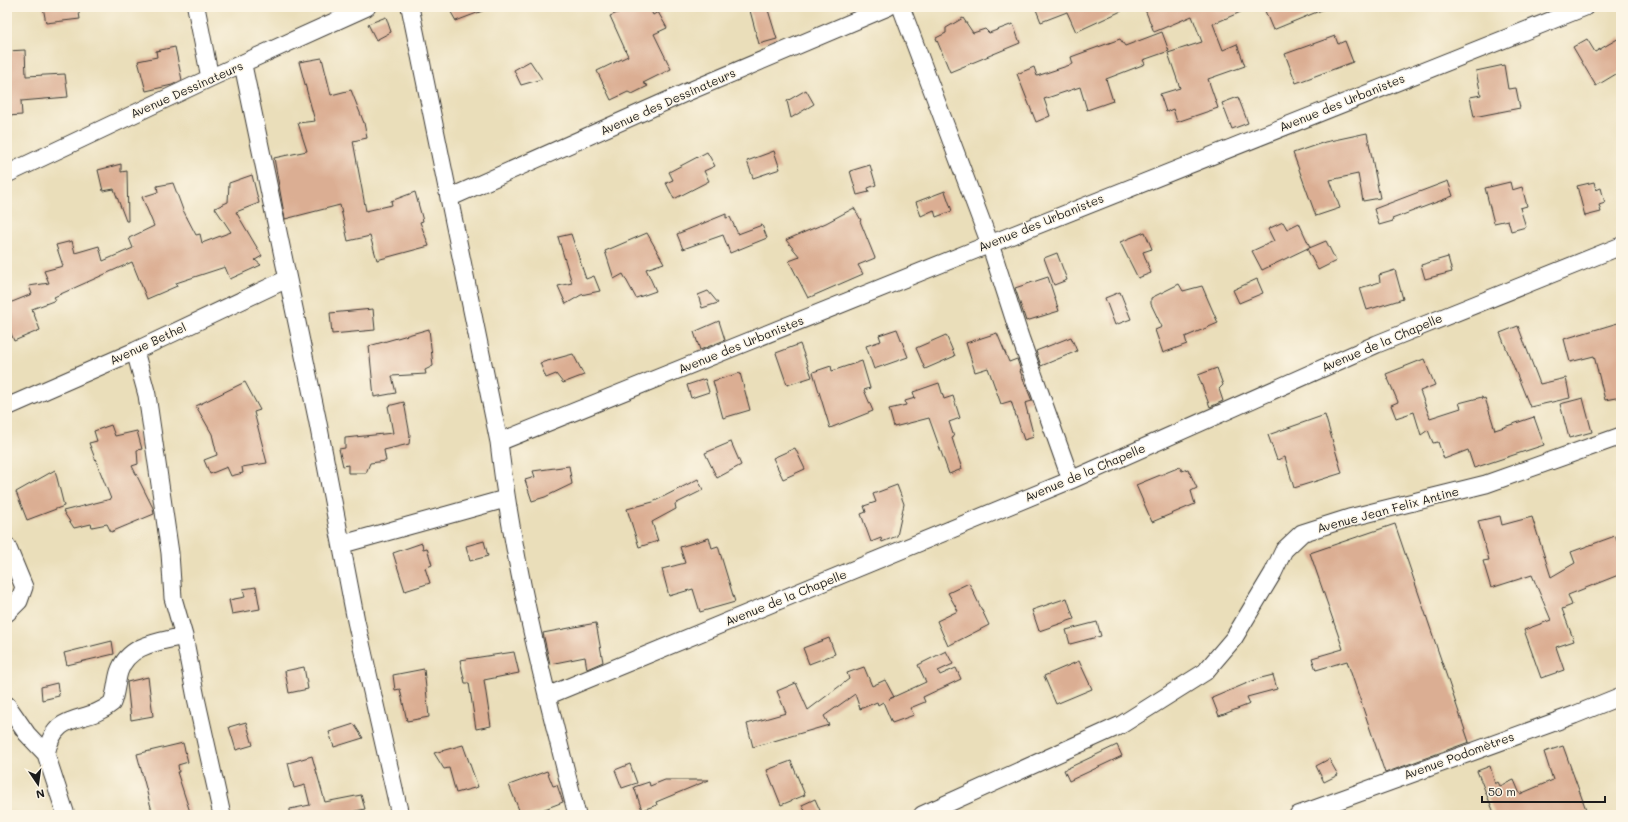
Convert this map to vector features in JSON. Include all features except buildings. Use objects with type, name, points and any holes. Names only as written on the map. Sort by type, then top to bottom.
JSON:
[{"type":"street","points":[[196,7],[210,78]]},
{"type":"street","name":"Avenue Dessinateurs","points":[[7,174],[210,78],[243,65],[367,7]]},
{"type":"street","points":[[410,7],[499,442],[505,499],[547,696],[577,815]]},
{"type":"street","name":"Avenue des Dessinateurs","points":[[449,198],[685,93],[888,7]]},
{"type":"street","points":[[901,7],[990,244],[1020,338],[1071,480]]},
{"type":"street","name":"Avenue des Urbanistes","points":[[499,442],[990,244],[1585,7]]},
{"type":"street","points":[[243,65],[343,544],[356,621],[400,815]]},
{"type":"street","name":"Avenue de la Chapelle","points":[[547,696],[1071,480],[1376,344],[1621,246]]},
{"type":"street","name":"Avenue Bethel","points":[[7,407],[135,351],[287,279]]},
{"type":"street","points":[[135,351],[147,395],[169,545],[173,598],[184,636],[222,815]]},
{"type":"street","name":"Avenue Jean Felix Antine","points":[[922,815],[1136,718],[1204,672],[1234,638],[1273,573],[1284,550],[1302,533],[1349,518],[1486,484],[1621,436]]},
{"type":"street","points":[[343,544],[505,499]]},
{"type":"street","points":[[7,546],[24,587],[19,601],[7,613]]},
{"type":"street","points":[[46,754],[48,743],[59,726],[70,720],[101,711],[112,703],[120,670],[124,662],[134,650],[143,646],[184,636]]},
{"type":"street","name":"Avenue Podomètres","points":[[1298,815],[1574,715],[1621,696]]},
{"type":"street","points":[[7,705],[27,734],[46,754],[66,815]]}]
